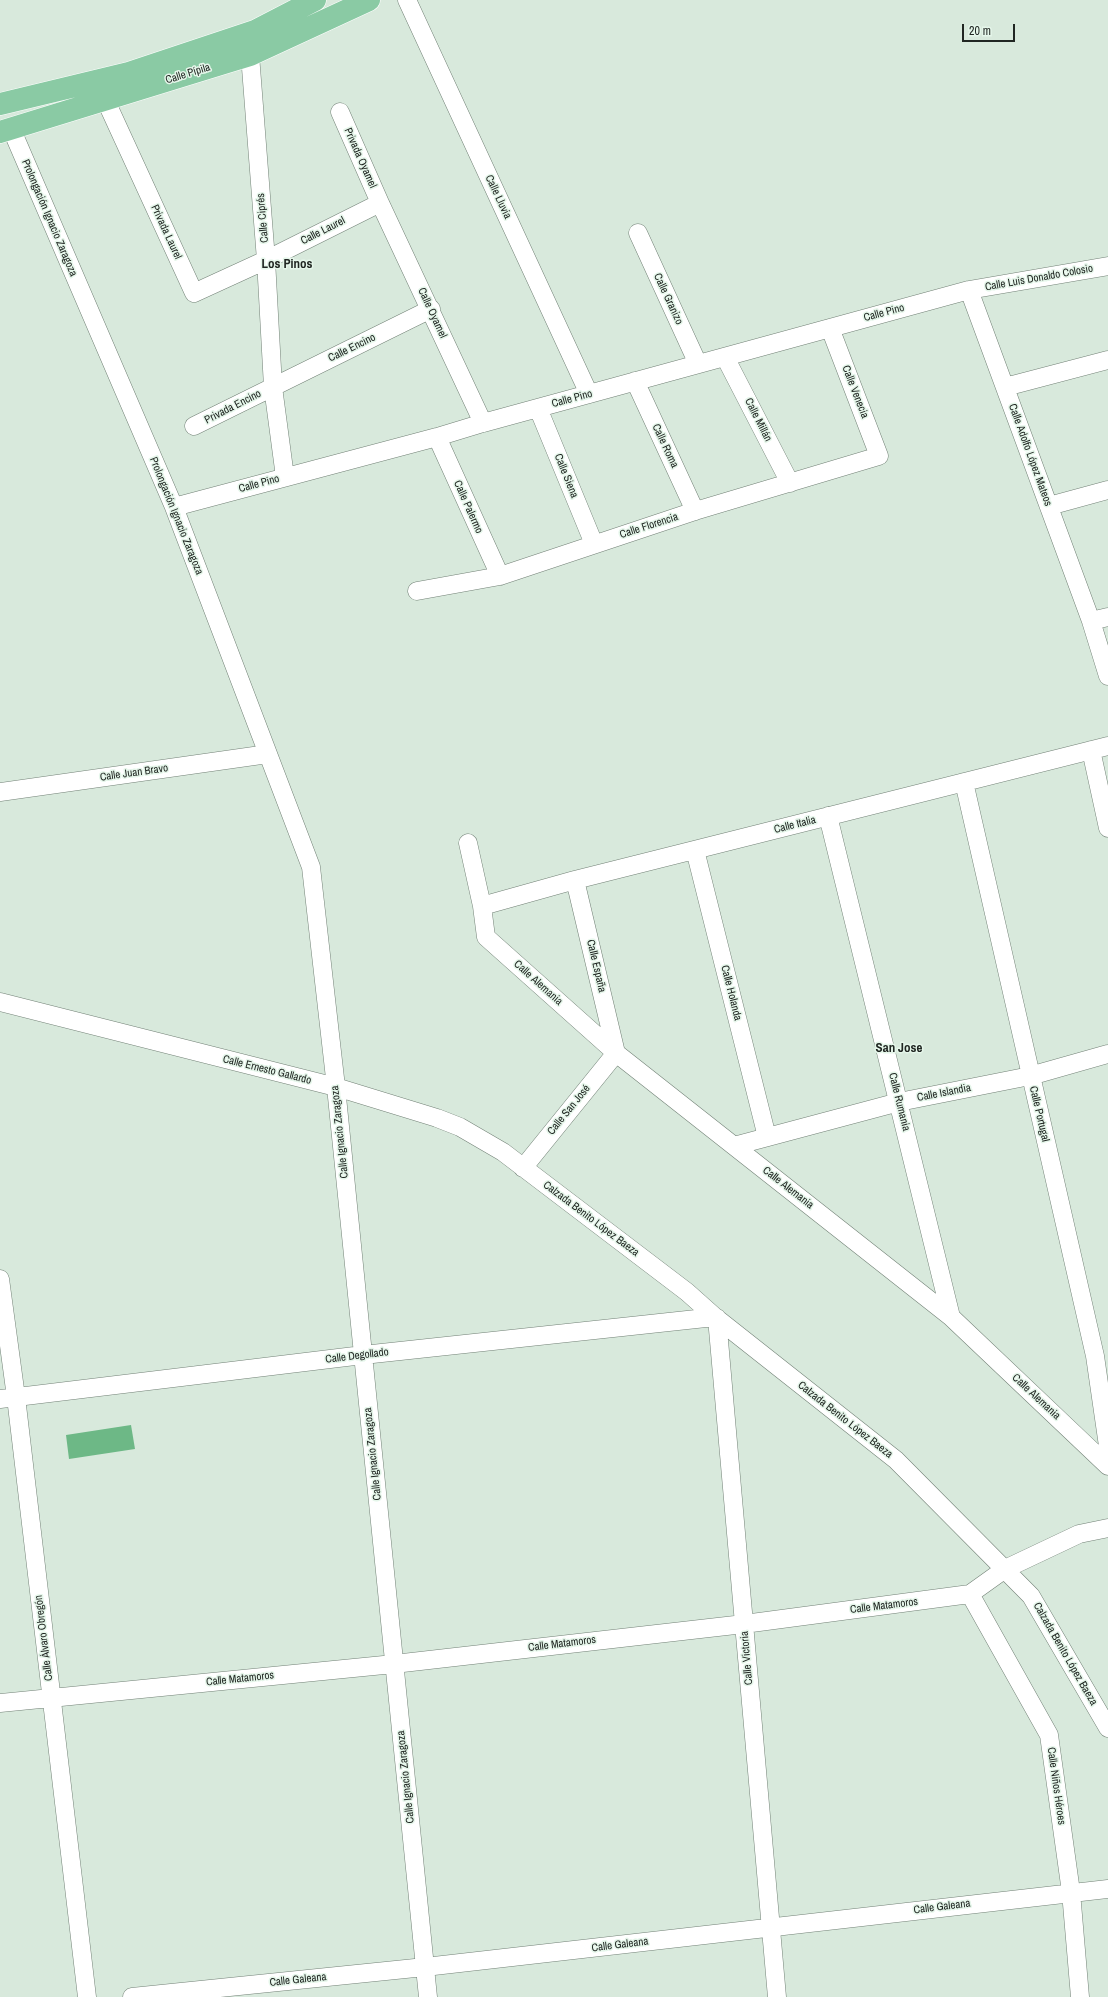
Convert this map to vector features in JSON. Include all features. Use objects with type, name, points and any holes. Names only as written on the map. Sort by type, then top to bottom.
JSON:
[{"type":"main road","name":"Calle Pípila","points":[[0,104],[129,73],[254,31],[315,0]]},
{"type":"main road","name":"Calle Pípila","points":[[5,130],[250,55],[369,0]]},
{"type":"street","name":"Calle Lluvia","points":[[407,0],[589,394]]},
{"type":"street","name":"Calle Ciprés","points":[[250,55],[266,260],[273,387],[285,477]]},
{"type":"street","name":"Privada Laurel","points":[[105,99],[194,293],[266,260]]},
{"type":"street","name":"Privada Oyamel","points":[[340,112],[380,203]]},
{"type":"street","name":"Prolongación Ignacio Zaragoza","points":[[5,130],[174,507],[311,867],[316,912]]},
{"type":"street","name":"Calle Laurel","points":[[266,260],[380,203]]},
{"type":"street","name":"Calle Oyamel","points":[[380,203],[431,309],[483,423]]},
{"type":"street","name":"Calle Granizo","points":[[638,234],[698,364]]},
{"type":"street","name":"Calle Luis Donaldo Colosio","points":[[969,290],[1108,266]]},
{"type":"street","name":"Calle Pino","points":[[174,507],[437,437],[483,423],[969,290]]},
{"type":"street","name":"Calle Adolfo López Mateos","points":[[969,290],[1091,621],[1108,676]]},
{"type":"street","name":"Calle Encino","points":[[273,387],[431,309]]},
{"type":"street","name":"Calle Venecia","points":[[830,328],[879,456]]},
{"type":"street","name":"Calle Millán","points":[[725,357],[790,483]]},
{"type":"street","points":[[1005,387],[1108,360]]},
{"type":"street","name":"Calle Roma","points":[[635,381],[695,511]]},
{"type":"street","name":"Privada Encino","points":[[194,426],[273,387]]},
{"type":"street","name":"Calle Siena","points":[[538,408],[594,544]]},
{"type":"street","name":"Calle Palermo","points":[[437,437],[500,576]]},
{"type":"street","name":"Calle Florencia","points":[[417,591],[500,576],[695,511],[879,456]]},
{"type":"street","points":[[1049,506],[1108,490]]},
{"type":"street","points":[[1091,621],[1108,617]]},
{"type":"street","name":"Calle Italia","points":[[482,906],[575,880],[1108,746]]},
{"type":"street","points":[[1090,750],[1108,828]]},
{"type":"street","name":"Calle Juan Bravo","points":[[0,792],[268,754]]},
{"type":"street","name":"Calle Portugal","points":[[964,782],[1030,1076],[1102,1354],[1108,1446]]},
{"type":"street","name":"Calle Rumania","points":[[828,816],[952,1317]]},
{"type":"street","name":"Calle Alemania","points":[[468,844],[482,906],[486,937],[616,1053],[952,1317],[1108,1466]]},
{"type":"street","name":"Calle Holanda","points":[[695,850],[767,1137]]},
{"type":"street","name":"Calle España","points":[[575,880],[616,1053]]},
{"type":"street","name":"Calle Ignacio Zaragoza","points":[[316,912],[336,1087],[428,1997]]},
{"type":"street","name":"Calle Ernesto Gallardo","points":[[0,1002],[336,1087],[437,1118],[460,1127],[503,1152],[522,1168]]},
{"type":"street","name":"Calle San José","points":[[522,1168],[616,1053]]},
{"type":"street","name":"Calle Islandia","points":[[734,1146],[899,1102],[1030,1076],[1108,1054]]},
{"type":"street","name":"Calzada Benito López Baeza","points":[[522,1168],[687,1292],[716,1318],[896,1460],[1031,1596],[1108,1728]]},
{"type":"street","name":"Calle Álvaro Obregón","points":[[0,1279],[8,1398],[51,1698],[87,1997]]},
{"type":"street","name":"Calle Degollado","points":[[8,1398],[363,1354],[716,1318]]},
{"type":"street","name":"Calle Victoria","points":[[716,1318],[777,1997]]},
{"type":"street","name":"Calle Matamoros","points":[[0,1703],[394,1664],[744,1624],[970,1594],[1005,1569],[1079,1534],[1108,1528]]},
{"type":"street","name":"Calle Niños Héroes","points":[[970,1594],[1049,1735],[1071,1892],[1080,1997]]},
{"type":"street","name":"Calle Galeana","points":[[132,1997],[425,1967],[1071,1892],[1108,1889]]},
{"type":"building","points":[[131,1425],[135,1449],[69,1459],[66,1435]]},
{"type":"district","name":"Los Pinos","points":[[287,265]]},
{"type":"district","name":"San Jose","points":[[899,1049]]}]
